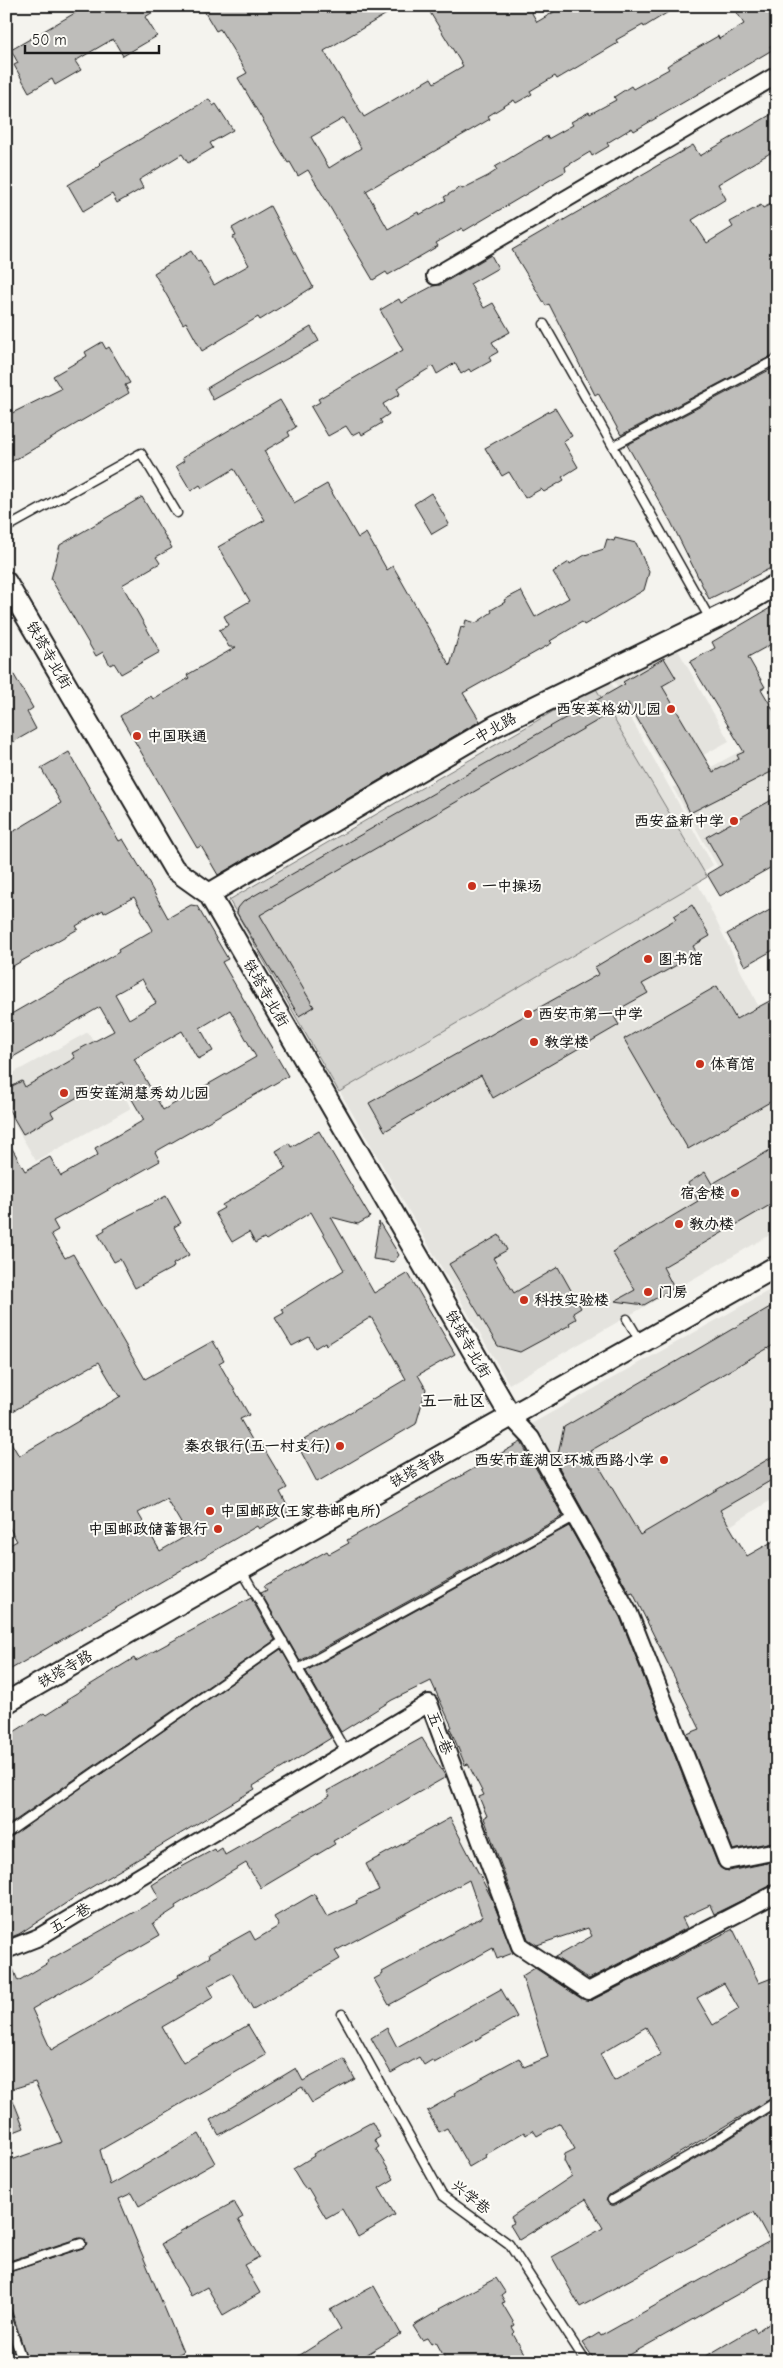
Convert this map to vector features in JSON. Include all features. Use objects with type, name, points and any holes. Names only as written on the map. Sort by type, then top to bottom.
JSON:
[{"type":"street","points":[[435,276],[777,75]]},
{"type":"street","name":"铁塔寺北街","points":[[6,582],[174,869],[209,894],[511,1418]]},
{"type":"street","name":"一中北路","points":[[209,894],[495,726],[712,621],[777,584]]},
{"type":"street","name":"铁塔寺路","points":[[6,1703],[240,1568],[511,1418],[777,1266]]},
{"type":"street","points":[[511,1418],[532,1438],[574,1517],[629,1613],[727,1861],[777,1851]]},
{"type":"street","name":"五一巷","points":[[6,1950],[39,1937],[429,1703],[520,1946],[588,1991],[777,1893]]},
{"type":"lane","points":[[544,324],[712,621]]},
{"type":"lane","points":[[613,446],[777,359]]},
{"type":"lane","points":[[6,528],[141,453],[176,513]]},
{"type":"lane","points":[[627,1319],[642,1343]]},
{"type":"lane","points":[[298,1669],[574,1517]]},
{"type":"lane","points":[[240,1568],[346,1752]]},
{"type":"lane","points":[[6,1834],[282,1641]]},
{"type":"lane","name":"兴学巷","points":[[342,2014],[442,2195],[509,2244],[586,2362]]},
{"type":"lane","points":[[612,2200],[721,2137],[777,2101]]},
{"type":"lane","points":[[6,2268],[81,2244]]},
{"type":"lane","points":[[6,2313],[23,2362]]},
{"type":"shaded area","name":"西安英格幼儿园","points":[[674,643],[729,741],[667,775],[612,677]]},
{"type":"shaded area","name":"西安市第一中学","points":[[609,679],[713,865],[695,878],[777,1044],[777,1231],[509,1384],[229,900]]},
{"type":"shaded area","name":"一中操场","points":[[595,687],[707,877],[339,1092],[229,900]]},
{"type":"shaded area","name":"西安益新中学","points":[[777,731],[777,855],[726,881],[673,788]]},
{"type":"shaded area","name":"西安莲湖慧秀幼儿园","points":[[88,1032],[131,1108],[36,1161],[6,1110],[6,1077]]},
{"type":"shaded area","name":"西安市莲湖区环城西路小学","points":[[777,1286],[777,1496],[624,1594],[531,1424]]},
{"type":"building","points":[[87,6],[163,6],[145,17],[157,36],[123,56],[113,39],[75,61],[81,70],[55,85],[52,79],[29,92],[14,65],[18,63],[11,50]]},
{"type":"building","points":[[201,6],[400,6],[324,51],[364,117],[431,78],[434,83],[463,66],[426,6],[528,6],[537,22],[564,6],[678,6],[644,27],[643,25],[616,40],[618,43],[557,79],[555,76],[530,91],[532,94],[516,103],[514,100],[488,116],[490,119],[366,191],[388,229],[418,212],[419,215],[446,200],[444,197],[461,187],[462,189],[488,176],[497,170],[495,167],[547,136],[548,139],[573,125],[571,122],[589,112],[590,114],[616,100],[614,97],[631,86],[633,89],[669,69],[667,66],[673,62],[718,36],[719,39],[744,24],[733,6],[777,6],[777,42],[770,46],[772,50],[634,131],[632,128],[607,143],[609,146],[592,156],[590,152],[565,167],[566,171],[464,231],[462,228],[436,243],[438,246],[388,275],[386,272],[373,280],[308,170],[298,176],[290,162],[288,163],[238,78],[247,73],[220,29],[216,31]],"holes":[[[344,118],[361,148],[329,168],[311,137]]]},
{"type":"building","points":[[209,99],[213,106],[216,104],[233,130],[210,143],[213,148],[188,163],[182,154],[139,180],[143,188],[117,203],[112,194],[83,211],[68,185],[101,165],[99,163]]},
{"type":"building","points":[[777,111],[777,149],[718,184],[726,199],[692,220],[707,243],[733,227],[730,222],[761,205],[763,208],[777,201],[777,353],[621,435],[598,393],[595,395],[549,304],[546,306],[512,250],[693,145],[700,156]]},
{"type":"building","points":[[270,206],[313,287],[260,320],[258,317],[202,351],[186,322],[183,324],[154,273],[191,251],[198,262],[200,261],[214,285],[249,265],[233,237],[236,236],[232,228]]},
{"type":"building","points":[[491,255],[498,268],[470,284],[484,308],[493,303],[510,332],[492,342],[498,352],[489,357],[491,361],[471,372],[469,369],[461,374],[455,363],[437,374],[433,366],[397,388],[400,394],[383,404],[389,414],[380,420],[382,423],[362,435],[360,431],[352,435],[346,426],[328,436],[311,407],[320,402],[318,399],[403,350],[380,310],[399,299],[401,303],[433,286],[440,285]]},
{"type":"building","points":[[311,327],[319,341],[213,400],[207,388]]},
{"type":"building","points":[[102,342],[106,349],[109,347],[130,383],[125,385],[129,393],[6,465],[6,416],[61,389],[53,376],[87,356],[85,352]]},
{"type":"building","points":[[777,366],[777,565],[709,599],[671,522],[627,445]]},
{"type":"building","points":[[280,400],[296,427],[288,432],[290,436],[264,451],[294,503],[327,484],[358,538],[366,533],[387,570],[393,566],[450,666],[461,627],[464,628],[466,620],[476,623],[492,612],[491,610],[505,602],[504,600],[521,591],[535,617],[569,598],[553,572],[569,562],[570,564],[585,555],[604,549],[607,539],[614,541],[615,538],[636,543],[649,572],[644,590],[584,625],[582,622],[550,641],[552,643],[463,693],[480,721],[218,875],[201,846],[197,848],[120,716],[151,696],[153,699],[189,678],[187,675],[236,647],[229,647],[219,630],[229,625],[224,616],[250,601],[218,547],[265,520],[234,469],[202,488],[200,485],[191,491],[176,466],[184,461],[182,458]]},
{"type":"building","points":[[555,408],[572,436],[563,441],[578,467],[562,477],[564,480],[544,492],[541,489],[525,498],[509,472],[502,476],[485,448]]},
{"type":"building","points":[[431,493],[449,524],[432,534],[414,504]]},
{"type":"building","points":[[142,497],[172,548],[156,557],[160,563],[122,585],[160,652],[121,674],[114,663],[110,665],[103,652],[96,656],[51,579],[60,545]]},
{"type":"building","points":[[777,604],[777,641],[748,657],[765,687],[761,689],[777,716],[777,769],[690,813],[679,789],[628,703],[260,915],[314,1007],[299,1016],[237,913],[238,908],[243,902],[625,684],[623,682],[664,658],[676,678],[662,686],[713,772],[739,759],[737,755],[744,752],[690,662],[715,648],[712,642]]},
{"type":"building","points":[[6,661],[33,708],[27,712],[36,729],[6,746]]},
{"type":"building","points":[[69,752],[119,841],[123,839],[168,918],[191,905],[197,906],[228,959],[222,962],[288,1076],[155,1152],[160,1161],[53,1221],[58,1230],[51,1234],[65,1258],[73,1254],[145,1379],[213,1341],[224,1360],[219,1363],[249,1415],[240,1419],[255,1445],[260,1442],[287,1488],[280,1492],[290,1511],[259,1529],[257,1526],[6,1672],[6,1547],[17,1541],[6,1522],[6,1434],[19,1456],[121,1396],[119,1396],[99,1362],[6,1415],[6,1138],[25,1171],[50,1157],[61,1176],[98,1155],[95,1148],[144,1120],[122,1082],[96,1096],[92,1089],[51,1112],[54,1117],[23,1134],[6,1105],[6,1089],[22,1081],[25,1087],[75,1058],[72,1053],[114,1031],[100,1007],[6,1061],[6,1017],[119,952],[118,950],[153,930],[134,897],[104,913],[103,910],[76,926],[78,929],[6,970],[6,836],[61,803],[41,768]],"holes":[[[142,979],[156,1003],[129,1019],[115,994]],[[230,1010],[256,1057],[163,1110],[134,1059],[182,1031],[198,1059],[213,1051],[200,1028]],[[166,1498],[188,1535],[160,1551],[138,1513]]]},
{"type":"building","points":[[777,797],[777,864],[720,896],[707,874],[722,865],[706,837]]},
{"type":"building","name":"教学楼","points":[[692,905],[710,936],[693,946],[697,954],[642,984],[648,993],[612,1013],[619,1025],[493,1098],[481,1075],[385,1131],[369,1103],[599,974],[595,967],[676,919],[674,916]]},
{"type":"building","points":[[777,906],[777,948],[745,966],[727,934]]},
{"type":"building","name":"体育馆","points":[[717,986],[736,1019],[777,997],[777,1098],[688,1149],[624,1039]]},
{"type":"building","points":[[319,1131],[370,1217],[358,1224],[331,1217],[374,1293],[408,1273],[455,1354],[418,1375],[426,1389],[416,1424],[317,1482],[297,1444],[406,1379],[371,1317],[326,1345],[325,1342],[315,1348],[309,1337],[292,1346],[275,1318],[284,1313],[282,1309],[344,1270],[311,1212],[266,1240],[264,1238],[255,1243],[249,1232],[232,1242],[215,1213],[224,1208],[222,1205],[286,1168],[276,1151],[289,1143],[291,1147]]},
{"type":"building","points":[[777,1146],[777,1201],[663,1267],[674,1288],[644,1305],[615,1301],[635,1290],[612,1252],[698,1201],[688,1183],[705,1172],[712,1184]]},
{"type":"building","points":[[166,1196],[181,1223],[174,1227],[189,1255],[173,1264],[174,1267],[135,1288],[120,1259],[114,1262],[98,1234],[105,1230],[104,1228]]},
{"type":"building","points":[[379,1222],[399,1255],[394,1262],[373,1259]]},
{"type":"building","name":"科技实验楼","points":[[499,1235],[507,1250],[493,1258],[514,1293],[558,1267],[581,1308],[573,1313],[576,1319],[569,1323],[570,1325],[520,1352],[498,1346],[449,1264]]},
{"type":"building","points":[[777,1303],[777,1343],[590,1451],[640,1535],[777,1454],[777,1477],[720,1510],[747,1556],[777,1539],[777,1841],[733,1850],[687,1734],[700,1729],[633,1593],[630,1594],[556,1462],[564,1427]]},
{"type":"building","points":[[521,1442],[563,1516],[300,1661],[261,1593],[267,1590],[264,1586],[327,1551],[329,1554],[349,1543],[347,1540]]},
{"type":"building","points":[[569,1526],[620,1617],[718,1865],[724,1870],[729,1871],[777,1861],[777,1883],[714,1914],[710,1905],[682,1918],[687,1928],[589,1979],[555,1957],[592,1936],[588,1928],[537,1945],[528,1939],[484,1818],[487,1816],[479,1797],[484,1795],[468,1764],[465,1765],[450,1728],[452,1727],[431,1681],[392,1700],[341,1732],[306,1671]]},
{"type":"building","points":[[251,1598],[275,1640],[6,1827],[6,1737],[44,1713],[46,1715],[68,1701],[67,1699],[134,1658],[136,1661]]},
{"type":"building","points":[[281,1649],[331,1738],[253,1786],[255,1789],[80,1894],[19,1934],[6,1939],[6,1840]]},
{"type":"building","points":[[422,1738],[446,1777],[333,1841],[335,1844],[261,1888],[246,1863],[175,1906],[176,1908],[153,1923],[160,1935],[32,2009],[51,2050],[179,1977],[178,1975],[210,1957],[209,1954],[250,1931],[255,1940],[279,1926],[274,1917],[314,1894],[327,1917],[357,1903],[356,1901],[379,1890],[366,1864],[450,1818],[492,1899],[513,1953],[497,1959],[493,1948],[389,2005],[374,1979],[383,1974],[382,1972],[482,1917],[469,1880],[335,1951],[340,1959],[253,2009],[232,1973],[208,1986],[214,1997],[162,2027],[183,2063],[248,2025],[266,2055],[100,2150],[110,2185],[199,2134],[215,2163],[139,2206],[132,2193],[119,2199],[183,2352],[163,2361],[161,2356],[145,2362],[28,2362],[6,2293],[6,2273],[83,2248],[87,2244],[84,2239],[79,2238],[6,2262],[6,2162],[62,2142],[35,2082],[9,2090],[24,2128],[6,2135],[6,1960],[9,1959],[18,1981],[48,1963],[47,1961],[159,1898],[152,1885],[174,1871],[215,1849],[216,1852],[222,1848],[225,1855],[330,1796],[327,1791]]},
{"type":"building","points":[[733,1929],[759,1983],[777,1976],[777,2095],[609,2195],[606,2200],[610,2205],[615,2205],[724,2142],[777,2108],[777,2272],[617,2362],[596,2362],[583,2343],[599,2333],[601,2336],[770,2241],[754,2212],[580,2307],[552,2257],[603,2228],[586,2199],[519,2240],[510,2225],[514,2223],[511,2217],[572,2176],[564,2161],[565,2154],[575,2149],[560,2123],[537,2136],[533,2130],[526,2135],[524,2132],[485,2155],[486,2157],[469,2167],[447,2128],[439,2132],[427,2111],[455,2095],[454,2093],[519,2058],[524,2067],[548,2057],[522,1976],[535,1968],[582,1999],[592,2000]],"holes":[[[724,1983],[739,2009],[713,2025],[697,1998]],[[646,2027],[661,2054],[614,2081],[600,2054]]]},
{"type":"building","points":[[501,1989],[517,2017],[434,2063],[432,2060],[424,2065],[419,2057],[391,2073],[371,2038],[387,2028],[397,2047]]},
{"type":"building","points":[[344,2059],[355,2079],[312,2103],[302,2087],[219,2135],[210,2120],[296,2068],[303,2081]]},
{"type":"building","points":[[372,2122],[380,2137],[375,2140],[379,2147],[376,2149],[394,2179],[379,2188],[395,2215],[358,2237],[342,2209],[326,2218],[308,2188],[306,2189],[302,2184],[293,2169],[314,2156],[313,2154]]},
{"type":"building","points":[[234,2202],[243,2217],[238,2220],[259,2257],[244,2265],[260,2293],[223,2315],[207,2287],[191,2296],[161,2244]]},
{"type":"building","points":[[496,2278],[505,2292],[501,2295],[505,2302],[502,2303],[515,2325],[512,2327],[515,2332],[513,2334],[529,2362],[447,2362],[436,2342],[431,2344],[427,2338],[422,2340],[413,2326],[439,2309]]},
{"type":"building","points":[[374,2286],[401,2334],[354,2362],[289,2362],[341,2329],[330,2310]]},
{"type":"building","points":[[777,2317],[777,2354],[763,2362],[696,2362],[754,2328],[756,2332]]},
{"type":"building","points":[[10,2340],[17,2362],[6,2362],[6,2341]]},
{"type":"place","name":"西安英格幼儿园","points":[[671,709]]},
{"type":"place","name":"中国联通","points":[[137,736]]},
{"type":"place","name":"西安益新中学","points":[[734,821]]},
{"type":"place","name":"一中操场","points":[[472,886]]},
{"type":"place","name":"图书馆","points":[[648,959]]},
{"type":"place","name":"西安市第一中学","points":[[528,1014]]},
{"type":"place","name":"教学楼","points":[[534,1042]]},
{"type":"place","name":"体育馆","points":[[700,1064]]},
{"type":"place","name":"西安莲湖慧秀幼儿园","points":[[64,1093]]},
{"type":"place","name":"宿舍楼","points":[[735,1193]]},
{"type":"place","name":"教办楼","points":[[679,1224]]},
{"type":"place","name":"门房","points":[[648,1292]]},
{"type":"place","name":"科技实验楼","points":[[524,1300]]},
{"type":"place","name":"秦农银行(五一村支行)","points":[[340,1446]]},
{"type":"place","name":"西安市莲湖区环城西路小学","points":[[664,1460]]},
{"type":"place","name":"中国邮政(王家巷邮电所)","points":[[210,1511]]},
{"type":"place","name":"中国邮政储蓄银行","points":[[218,1529]]},
{"type":"district","name":"五一社区","points":[[453,1400]]}]
